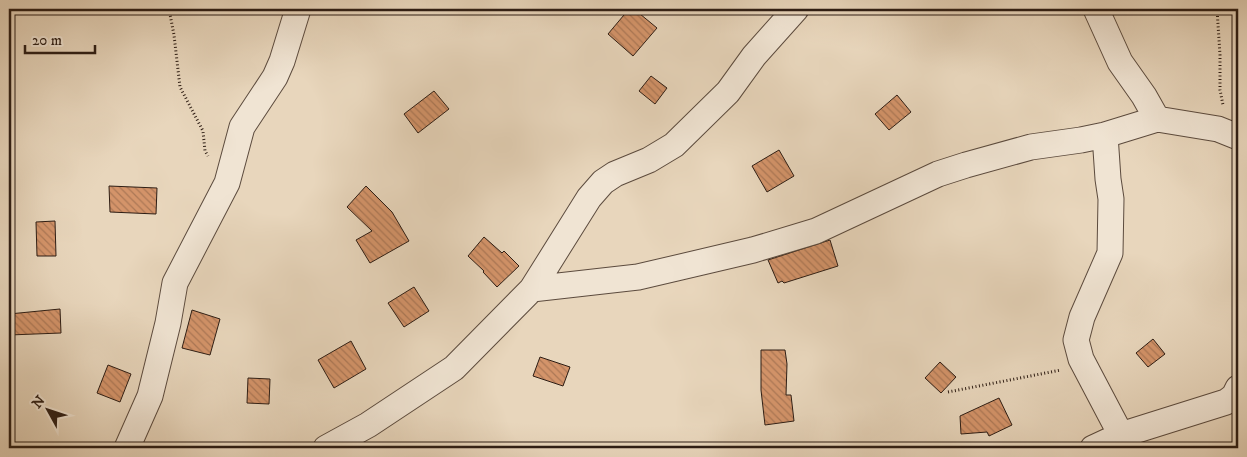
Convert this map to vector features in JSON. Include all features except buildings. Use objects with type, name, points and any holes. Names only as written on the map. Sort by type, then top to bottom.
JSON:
[{"type":"street","points":[[127,448],[150,396],[168,322],[175,283],[227,183],[242,127],[275,77],[282,61],[298,9]]},
{"type":"street","points":[[326,448],[368,425],[454,368],[532,289],[589,198],[603,182],[615,174],[649,160],[674,145],[728,92],[754,56],[796,9]]},
{"type":"street","points":[[1096,9],[1120,62],[1144,96],[1157,119]]},
{"type":"street","points":[[532,289],[638,277],[753,250],[816,231],[938,174],[1031,147],[1105,135],[1157,119],[1218,129],[1237,136]]},
{"type":"street","points":[[1105,135],[1111,199],[1112,242],[1110,253],[1082,317],[1076,340],[1081,358],[1124,441]]},
{"type":"street","points":[[1093,448],[1124,441],[1226,402],[1234,396],[1238,388]]},
{"type":"path","points":[[169,9],[180,87],[203,131],[205,151],[227,183]]},
{"type":"path","points":[[1217,9],[1220,90],[1226,114],[1237,136]]},
{"type":"path","points":[[948,392],[1058,371],[1081,358]]}]
